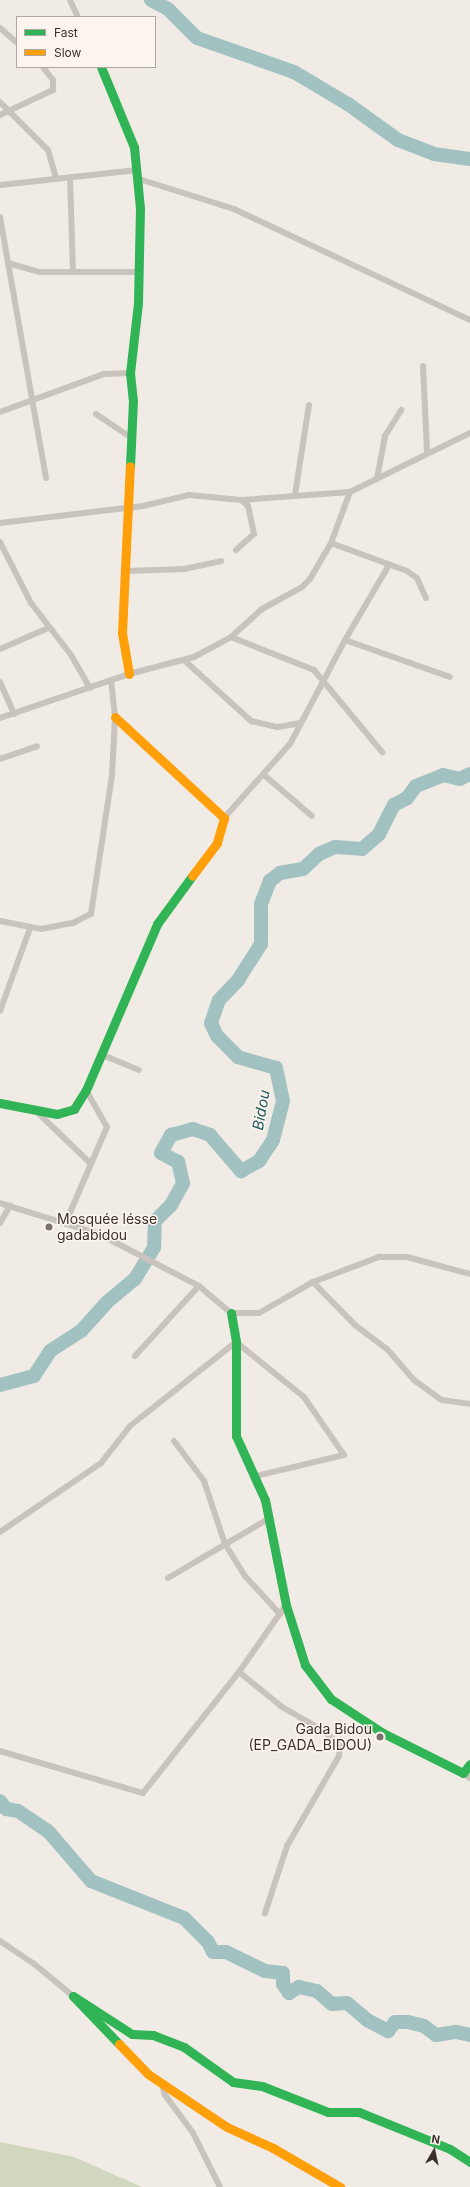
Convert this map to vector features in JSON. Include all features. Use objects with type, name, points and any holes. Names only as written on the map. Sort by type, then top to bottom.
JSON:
[{"type":"street","points":[[70,0],[78,16]]},
{"type":"street","points":[[0,28],[16,43]]},
{"type":"street","points":[[0,115],[10,112],[52,90],[53,80],[44,68]]},
{"type":"street","points":[[101,68],[129,133],[139,179],[141,232],[137,272],[138,309],[130,373],[126,571],[122,633],[129,674]]},
{"type":"street","points":[[0,102],[48,150],[56,178]]},
{"type":"street","points":[[0,185],[137,170]]},
{"type":"street","points":[[70,177],[73,272]]},
{"type":"street","points":[[139,179],[174,187],[234,209],[470,320]]},
{"type":"street","points":[[0,217],[31,400],[46,478]]},
{"type":"street","points":[[8,263],[40,272],[137,272]]},
{"type":"street","points":[[423,366],[427,452]]},
{"type":"street","points":[[0,412],[104,374],[130,373]]},
{"type":"street","points":[[294,495],[309,405]]},
{"type":"street","points":[[377,479],[385,436],[400,410]]},
{"type":"street","points":[[96,414],[129,436]]},
{"type":"street","points":[[0,523],[127,508],[189,495],[241,500],[350,492],[427,452],[470,433]]},
{"type":"street","points":[[0,718],[129,674],[184,660],[231,637],[262,609],[302,587],[331,543],[350,492]]},
{"type":"street","points":[[236,550],[254,534],[248,506],[241,500]]},
{"type":"street","points":[[0,542],[48,628],[72,655],[90,688]]},
{"type":"street","points":[[331,543],[389,564],[418,578],[426,598]]},
{"type":"street","points":[[126,571],[184,569],[221,561]]},
{"type":"street","points":[[0,1104],[36,1111],[70,1112],[86,1090],[100,1054],[157,924],[211,854],[224,818],[264,775],[301,723],[326,680],[345,640],[389,564]]},
{"type":"street","points":[[0,649],[48,628]]},
{"type":"street","points":[[231,637],[296,661],[326,680],[382,752]]},
{"type":"street","points":[[345,640],[450,677]]},
{"type":"street","points":[[184,660],[251,721],[278,728],[301,723]]},
{"type":"street","points":[[0,921],[30,928],[56,927],[91,914],[112,775],[114,717],[111,680]]},
{"type":"street","points":[[0,682],[14,714]]},
{"type":"street","points":[[114,717],[224,818]]},
{"type":"street","points":[[0,759],[37,746]]},
{"type":"street","points":[[264,775],[312,816]]},
{"type":"street","points":[[0,1011],[30,928]]},
{"type":"street","points":[[100,1054],[139,1070]]},
{"type":"street","points":[[65,1224],[90,1163],[107,1127],[86,1090]]},
{"type":"street","points":[[36,1111],[90,1163]]},
{"type":"street","points":[[0,1202],[99,1234],[148,1262],[199,1286],[231,1313],[236,1342],[234,1425],[256,1476],[268,1520],[286,1605],[300,1655],[331,1699],[383,1733],[466,1775],[470,1764]]},
{"type":"street","points":[[0,1223],[10,1206]]},
{"type":"street","points":[[231,1313],[259,1313],[313,1282],[363,1262],[393,1255],[470,1274]]},
{"type":"street","points":[[313,1282],[354,1325],[387,1349],[414,1380],[442,1400],[470,1404]]},
{"type":"street","points":[[135,1356],[199,1286]]},
{"type":"street","points":[[236,1342],[304,1397],[344,1455],[256,1476]]},
{"type":"street","points":[[0,1532],[107,1458],[130,1426],[221,1350],[236,1342]]},
{"type":"street","points":[[174,1441],[204,1481],[225,1544],[245,1576],[280,1614]]},
{"type":"street","points":[[168,1578],[268,1520]]},
{"type":"street","points":[[0,1751],[143,1793],[239,1672],[286,1605]]},
{"type":"street","points":[[239,1672],[282,1706],[324,1731],[340,1746],[339,1756],[287,1846],[265,1913]]},
{"type":"street","points":[[0,1941],[34,1963],[73,1996],[162,2084],[227,2127],[273,2148],[340,2187]]},
{"type":"street","points":[[73,1996],[132,2034],[153,2035],[184,2047],[233,2082],[262,2086],[328,2112],[359,2112],[450,2149],[470,2162]]},
{"type":"street","points":[[162,2084],[165,2095],[193,2133],[220,2187]]},
{"type":"green space","points":[[0,2142],[74,2157],[142,2187],[0,2187]]},
{"type":"waterway","points":[[151,0],[168,9],[197,38],[294,72],[348,104],[398,140],[434,154],[470,159]]},
{"type":"waterway","name":"Bidou","points":[[0,1385],[34,1376],[50,1351],[82,1330],[106,1303],[135,1279],[154,1247],[155,1221],[171,1205],[183,1183],[178,1162],[161,1153],[171,1135],[193,1129],[210,1135],[241,1171],[259,1161],[273,1140],[283,1101],[276,1068],[238,1057],[217,1036],[211,1023],[219,1000],[238,980],[261,944],[261,904],[270,881],[280,873],[303,869],[319,854],[335,847],[362,849],[379,834],[394,805],[407,798],[416,786],[443,775],[460,779],[470,774]]},
{"type":"waterway","points":[[0,1801],[6,1809],[18,1811],[48,1831],[91,1881],[184,1918],[208,1942],[213,1952],[226,1952],[265,1971],[283,1973],[283,1984],[289,1993],[299,1987],[317,1991],[332,2004],[347,2003],[367,2020],[388,2031],[395,2022],[408,2022],[424,2026],[436,2035],[456,2032],[470,2035]]},
{"type":"traffic: fast","points":[[101,68],[134,147],[140,208],[138,303],[130,373],[133,400],[130,466]]},
{"type":"traffic: fast","points":[[0,1103],[57,1114],[74,1109],[86,1090],[157,924],[192,876]]},
{"type":"traffic: fast","points":[[231,1313],[236,1342],[236,1436],[265,1500],[286,1605],[305,1665],[331,1699],[383,1733],[463,1773],[470,1764]]},
{"type":"traffic: fast","points":[[119,2044],[73,1996],[132,2034],[153,2035],[184,2047],[233,2082],[262,2086],[328,2112],[359,2112],[450,2149],[470,2162]]},
{"type":"traffic: slow","points":[[129,674],[122,633],[130,466]]},
{"type":"traffic: slow","points":[[115,717],[224,818],[217,843],[192,876]]},
{"type":"traffic: slow","points":[[119,2044],[148,2074],[227,2127],[273,2148],[340,2187]]},
{"type":"place","name":"Mosquée lésse gadabidou","points":[[49,1227]]},
{"type":"place","name":"Gada Bidou (EP_GADA_BIDOU)","points":[[380,1737]]}]
